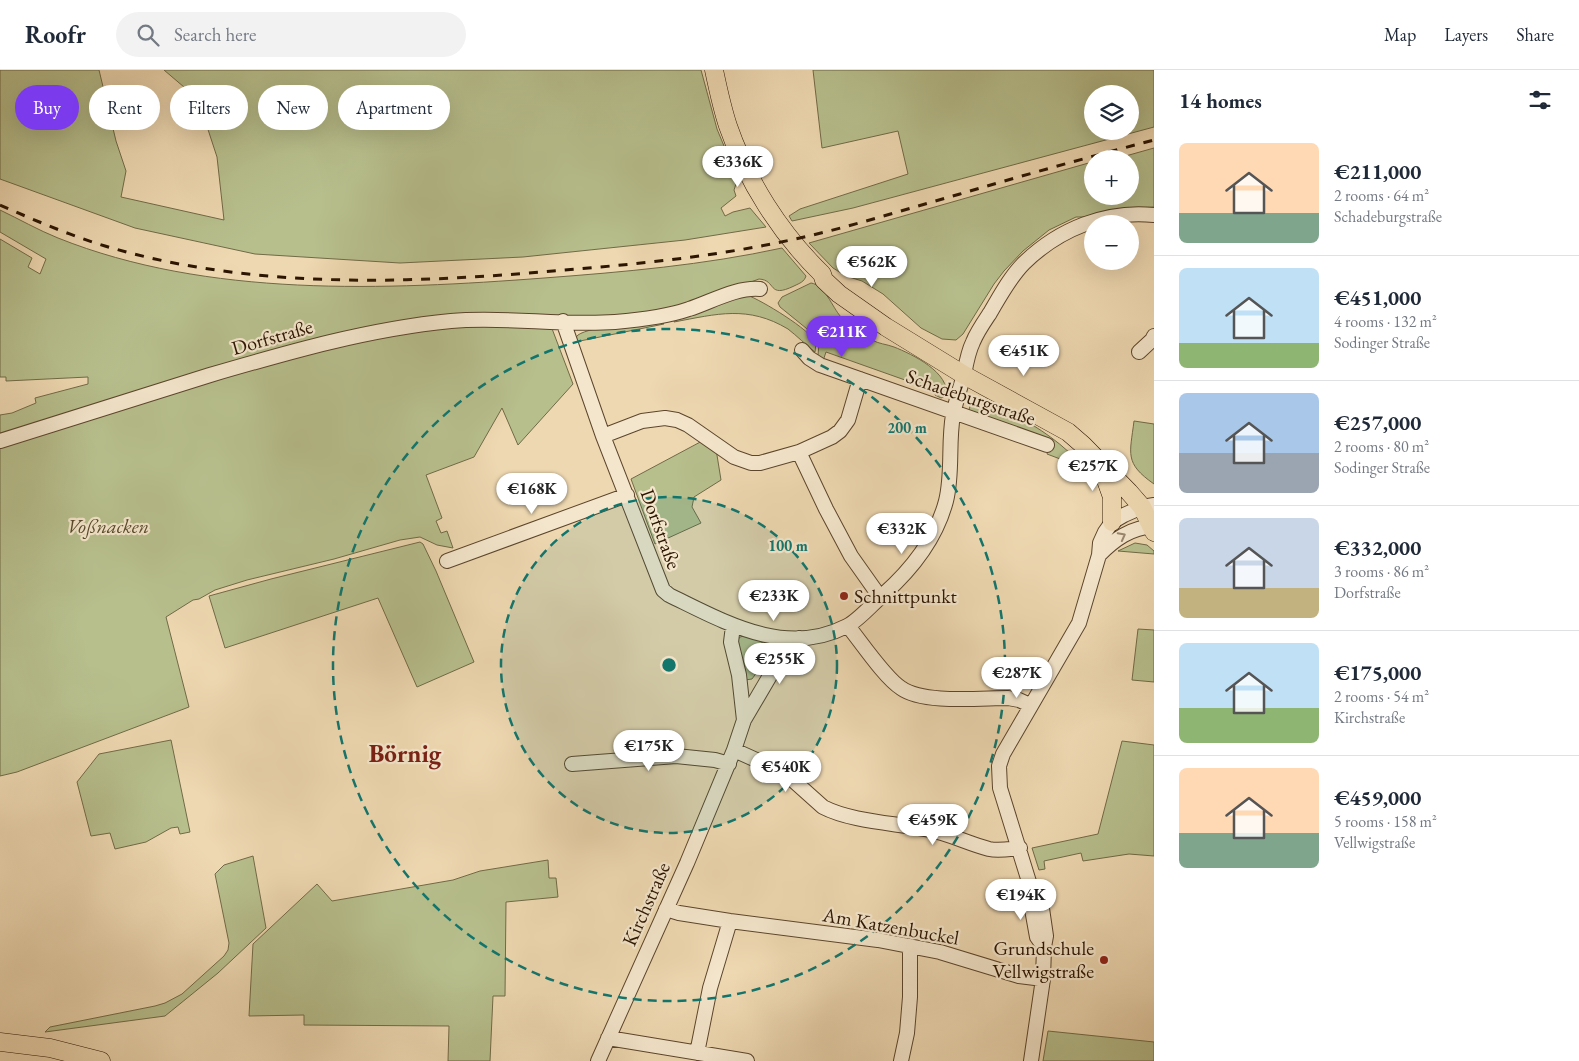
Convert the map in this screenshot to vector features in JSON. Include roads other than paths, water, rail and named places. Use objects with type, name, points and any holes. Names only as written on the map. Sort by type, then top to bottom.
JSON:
[{"type":"main road","points":[[714,70],[728,126],[746,170],[778,223],[822,274],[824,280],[839,294],[867,314],[965,369],[1082,430],[1116,462],[1151,516]]},
{"type":"main road","points":[[965,369],[1068,432],[1102,463],[1151,516]]},
{"type":"main road","points":[[1102,463],[1102,473],[1112,497],[1112,522]]},
{"type":"main road","points":[[0,1042],[50,1048],[101,1061]]},
{"type":"street","name":"Dorfstraße","points":[[563,321],[604,436],[663,590],[669,595],[733,626],[756,634],[799,638],[822,635],[848,626],[880,598],[918,558],[930,539],[940,517],[949,485],[954,412],[973,341],[1006,285],[1023,264],[1042,247],[1062,234],[1089,222],[1122,214],[1154,215]]},
{"type":"street","name":"Dorfstraße","points":[[0,441],[200,378],[341,339],[392,329],[479,319],[616,322],[686,310],[743,290],[760,289]]},
{"type":"street","points":[[1139,352],[1154,336]]},
{"type":"street","name":"Schadeburgstraße","points":[[802,350],[809,358],[820,365],[1047,445]]},
{"type":"street","points":[[604,436],[642,421],[665,418],[677,420],[688,425],[734,457],[751,463],[760,463],[799,452],[832,437],[845,426],[860,379]]},
{"type":"street","points":[[799,452],[851,556],[880,598]]},
{"type":"street","points":[[447,561],[627,495]]},
{"type":"street","points":[[1031,1061],[1043,979],[1046,936],[1040,895],[1030,885],[1000,788],[999,766],[1003,754],[1079,623],[1099,555],[1100,543],[1105,532],[1112,522],[1151,516]]},
{"type":"street","points":[[1099,555],[1113,541],[1151,516]]},
{"type":"street","name":"Kirchstraße","points":[[733,626],[731,642],[739,675],[744,720]]},
{"type":"street","points":[[848,626],[893,682],[909,693],[935,698],[1008,698],[1019,700],[1030,706]]},
{"type":"street","name":"Kirchstraße","points":[[598,1061],[666,909],[734,750],[744,720],[781,657],[799,638]]},
{"type":"street","points":[[734,750],[785,773],[823,807],[829,810],[845,815],[930,830],[989,849],[1020,848]]},
{"type":"street","points":[[572,764],[676,756],[715,760],[728,764]]},
{"type":"street","name":"Am Katzenbuckel","points":[[666,909],[730,922],[878,940],[940,952],[1019,976],[1043,979]]},
{"type":"street","points":[[697,1053],[710,988],[730,922]]},
{"type":"street","points":[[901,1061],[907,1033],[910,997],[910,946]]},
{"type":"street","points":[[608,1038],[747,1061]]},
{"type":"railway","points":[[0,205],[39,222],[105,246],[159,260],[215,270],[327,279],[440,279],[581,269],[693,257],[776,243],[845,227],[1154,140]]},
{"type":"place","name":"Schnittpunkt","points":[[844,596]]},
{"type":"place","name":"Grundschule Vellwigstraße","points":[[1104,960]]},
{"type":"district","name":"Börnig","points":[[405,753]]},
{"type":"park label","name":"Voßnacken","points":[[108,526]]}]
